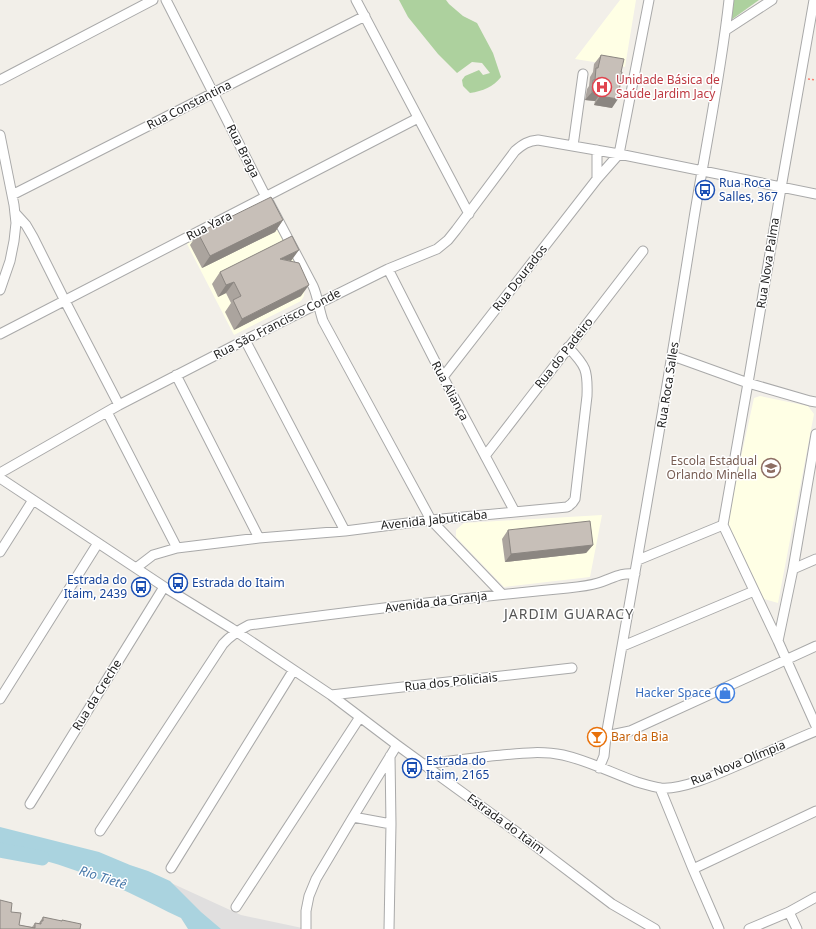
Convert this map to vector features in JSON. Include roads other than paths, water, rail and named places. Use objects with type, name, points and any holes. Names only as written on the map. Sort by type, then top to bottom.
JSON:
[{"type":"street","points":[[0,80],[153,0]]},
{"type":"street","name":"Rua Braga","points":[[166,0],[266,197],[314,286],[318,303]]},
{"type":"street","points":[[356,0],[469,214]]},
{"type":"street","points":[[619,154],[648,0]]},
{"type":"street","name":"Rua Roca Salles","points":[[599,768],[604,756],[606,736],[638,560],[702,172],[715,104],[729,0]]},
{"type":"street","points":[[726,30],[772,0]]},
{"type":"street","name":"Rua Nova Palma","points":[[723,524],[814,0]]},
{"type":"street","name":"Rua Constantina","points":[[12,195],[365,16]]},
{"type":"street","points":[[583,74],[573,146],[816,194]]},
{"type":"street","name":"Rua Yara","points":[[0,334],[418,118]]},
{"type":"street","points":[[0,135],[16,214],[14,241],[10,261],[0,290]]},
{"type":"street","name":"Rua São Francisco Conde","points":[[0,473],[119,405],[176,375],[388,269],[437,249],[448,240],[516,151],[525,143],[538,140],[573,146]]},
{"type":"street","points":[[597,179],[598,150]]},
{"type":"street","name":"Rua Dourados","points":[[443,377],[597,179],[619,154]]},
{"type":"street","points":[[16,214],[26,225],[33,237],[119,405]]},
{"type":"street","name":"Rua do Padeiro","points":[[485,456],[643,251]]},
{"type":"street","name":"Rua Aliança","points":[[388,269],[443,377],[515,512]]},
{"type":"street","points":[[318,303],[323,322],[431,520],[502,594]]},
{"type":"street","points":[[246,340],[345,530]]},
{"type":"street","name":"Avenida Jabuticaba","points":[[136,568],[153,555],[177,548],[259,538],[567,507],[574,501],[588,383],[584,366],[568,347]]},
{"type":"street","points":[[672,356],[748,383],[810,402],[816,402]]},
{"type":"street","points":[[176,375],[259,538]]},
{"type":"street","points":[[107,412],[177,548]]},
{"type":"street","points":[[778,641],[812,482],[816,434]]},
{"type":"street","name":"Estrada do Itaim","points":[[0,478],[331,695],[397,745],[530,841],[612,904],[655,929]]},
{"type":"street","points":[[0,552],[33,500]]},
{"type":"street","points":[[638,560],[723,524],[816,726]]},
{"type":"street","points":[[0,699],[98,543]]},
{"type":"street","points":[[794,569],[816,559]]},
{"type":"street","name":"Avenida da Granja","points":[[236,632],[249,625],[502,594],[584,586],[600,583],[621,574],[635,574]]},
{"type":"street","name":"Rua da Creche","points":[[30,804],[164,586]]},
{"type":"street","points":[[622,646],[754,591]]},
{"type":"street","points":[[100,831],[223,644],[236,632]]},
{"type":"street","points":[[606,736],[630,731],[816,646]]},
{"type":"street","name":"Rua dos Policiais","points":[[331,695],[572,668]]},
{"type":"street","points":[[171,868],[293,670]]},
{"type":"street","points":[[236,907],[360,717]]},
{"type":"street","name":"Rua Nova Olímpia","points":[[425,764],[529,752],[545,752],[563,755],[579,760],[643,784],[660,788],[673,787],[688,784],[720,773],[816,731]]},
{"type":"street","points":[[306,929],[306,911],[309,896],[316,879],[397,745]]},
{"type":"street","points":[[389,929],[391,824],[390,755]]},
{"type":"street","points":[[660,788],[719,929]]},
{"type":"street","points":[[693,868],[816,811]]},
{"type":"street","points":[[353,817],[391,824]]},
{"type":"street","points":[[749,929],[789,912],[816,897]]},
{"type":"street","points":[[789,912],[797,929]]},
{"type":"water","points":[[0,827],[99,852],[170,881],[201,912],[221,929],[188,929],[181,918],[104,881],[29,856],[0,849]]},
{"type":"waterway","name":"Rio Tietê","points":[[0,850],[42,858]]},
{"type":"place","name":"Unidade Básica de Saúde Jardim Jacy","points":[[602,87]]},
{"type":"place","name":"Rua Roca Salles, 367","points":[[705,190]]},
{"type":"place","name":"Escola Estadual Orlando Minella","points":[[771,468]]},
{"type":"place","name":"Estrada do Itaim","points":[[178,583]]},
{"type":"place","name":"Estrada do Itaim, 2439","points":[[141,587]]},
{"type":"place","name":"Hacker Space","points":[[725,693]]},
{"type":"place","name":"Bar da Bia","points":[[597,737]]},
{"type":"place","name":"Estrada do Itaim, 2165","points":[[412,768]]},
{"type":"district","name":"JARDIM GUARACY","points":[[569,614]]}]
